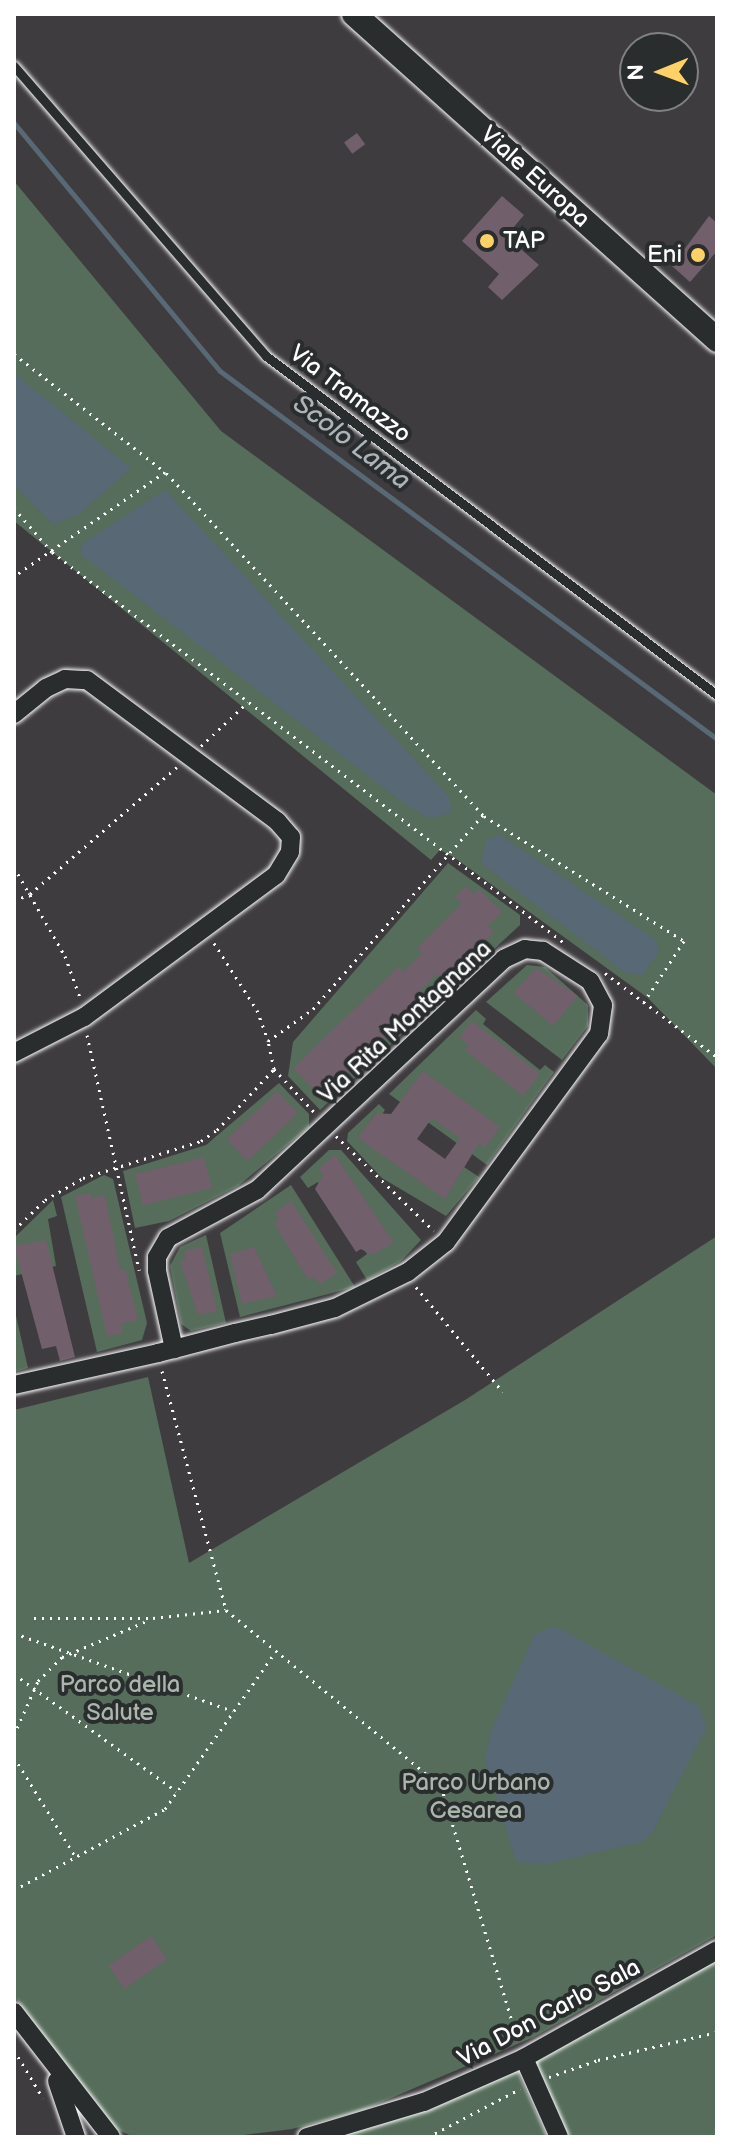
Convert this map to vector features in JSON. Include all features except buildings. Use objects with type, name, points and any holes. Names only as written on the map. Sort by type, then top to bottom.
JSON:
[{"type":"main road","name":"Viale Europa","points":[[354,14],[717,340]]},
{"type":"street","points":[[14,714],[46,688],[65,679],[87,680],[191,755],[291,837],[290,852],[276,875],[84,1017],[14,1053]]},
{"type":"street","name":"Via Rita Montagnana","points":[[14,1385],[167,1354],[363,1298],[446,1242],[599,1034],[603,1005],[590,981],[543,951],[525,949],[504,959],[257,1190],[168,1238],[157,1257],[167,1354]]},
{"type":"street","name":"Via Don Carlo Sala","points":[[307,2137],[424,2102],[495,2071],[517,2053],[717,1950]]},
{"type":"street","points":[[14,2012],[111,2137]]},
{"type":"street","points":[[517,2053],[535,2083],[559,2137]]},
{"type":"street","points":[[51,2063],[76,2137]]},
{"type":"lane","name":"Via Tramazzo","points":[[14,66],[266,356],[717,695]]},
{"type":"path","points":[[14,354],[165,472],[483,815],[684,941],[644,1002]]},
{"type":"path","points":[[14,576],[165,472]]},
{"type":"path","points":[[14,508],[52,552],[569,946]]},
{"type":"path","points":[[14,901],[30,894],[248,702]]},
{"type":"path","points":[[268,1041],[313,1009],[483,815]]},
{"type":"path","points":[[14,867],[65,956],[84,1017],[142,1284]]},
{"type":"path","points":[[205,928],[257,1010],[274,1069],[319,1118]]},
{"type":"path","points":[[594,965],[717,1057]]},
{"type":"path","points":[[15,1227],[64,1188],[115,1167],[201,1141],[274,1069]]},
{"type":"path","points":[[334,1135],[436,1233]]},
{"type":"path","points":[[416,1287],[503,1392]]},
{"type":"path","points":[[167,1354],[214,1579],[226,1610],[274,1654],[441,1786],[519,2044],[517,2053]]},
{"type":"path","points":[[34,1618],[153,1618],[226,1610]]},
{"type":"path","points":[[14,1735],[34,1688],[70,1652],[153,1618]]},
{"type":"path","points":[[14,1633],[234,1711]]},
{"type":"path","points":[[14,1890],[165,1809],[274,1654]]},
{"type":"path","points":[[14,1674],[177,1791]]},
{"type":"path","points":[[14,1757],[75,1856]]},
{"type":"path","points":[[428,2137],[506,2095],[598,2060],[717,2032]]},
{"type":"path","points":[[14,2050],[49,2110]]},
{"type":"path","points":[[495,2071],[506,2095]]},
{"type":"green space","points":[[14,181],[221,431],[717,795],[717,1069],[648,998],[455,858],[440,850],[431,860],[14,521]]},
{"type":"green space","points":[[448,863],[520,915],[520,925],[320,1110],[288,1076],[293,1042]]},
{"type":"green space","points":[[527,965],[545,967],[588,1005],[588,1026],[562,1060],[486,1002]]},
{"type":"green space","points":[[476,1010],[486,1019],[483,1024],[540,1070],[545,1065],[554,1072],[487,1165],[389,1094]]},
{"type":"green space","points":[[279,1083],[309,1114],[309,1127],[238,1186],[169,1221],[135,1228],[123,1171],[206,1145]]},
{"type":"green space","points":[[379,1104],[385,1110],[381,1116],[376,1113],[359,1138],[445,1198],[464,1167],[479,1177],[446,1216],[382,1178],[347,1141],[348,1133]]},
{"type":"green space","points":[[329,1150],[341,1150],[421,1240],[401,1261],[367,1280],[356,1262],[367,1254],[318,1182],[308,1188],[300,1177]]},
{"type":"green space","points":[[104,1175],[113,1179],[147,1323],[142,1340],[97,1352],[61,1197]]},
{"type":"green space","points":[[291,1185],[355,1287],[240,1317],[220,1233]]},
{"type":"green space","points":[[53,1200],[57,1216],[48,1219],[56,1266],[14,1276],[14,1238]]},
{"type":"green space","points":[[206,1235],[226,1323],[191,1331],[181,1324],[170,1266],[180,1247]]},
{"type":"green space","name":"Parco Urbano Cesarea","points":[[717,1236],[717,1935],[534,2037],[363,2110],[292,2129],[227,2137],[133,2137],[111,2126],[14,1996],[14,1410],[148,1377],[189,1563],[465,1400]]},
{"type":"green space","points":[[14,1307],[28,1368],[14,1372]]},
{"type":"green space","points":[[717,1955],[717,2137],[565,2137],[535,2068],[539,2055]]},
{"type":"green space","points":[[517,2071],[547,2137],[333,2137]]},
{"type":"water","points":[[14,373],[131,468],[78,515],[53,525],[14,484]]},
{"type":"water","points":[[165,490],[450,798],[451,813],[429,818],[409,807],[82,555],[82,544]]},
{"type":"water","points":[[500,835],[656,940],[659,952],[643,975],[626,973],[481,863],[486,840]]},
{"type":"water","points":[[555,1626],[699,1706],[706,1728],[652,1833],[641,1842],[547,1864],[516,1862],[485,1759],[491,1731],[534,1635]]},
{"type":"waterway","name":"Scolo Lama","points":[[14,123],[220,371],[717,739]]},
{"type":"place","name":"TAP","points":[[487,241]]},
{"type":"place","name":"Eni","points":[[698,255]]},
{"type":"park label","name":"Parco della Salute","points":[[120,1699]]}]
